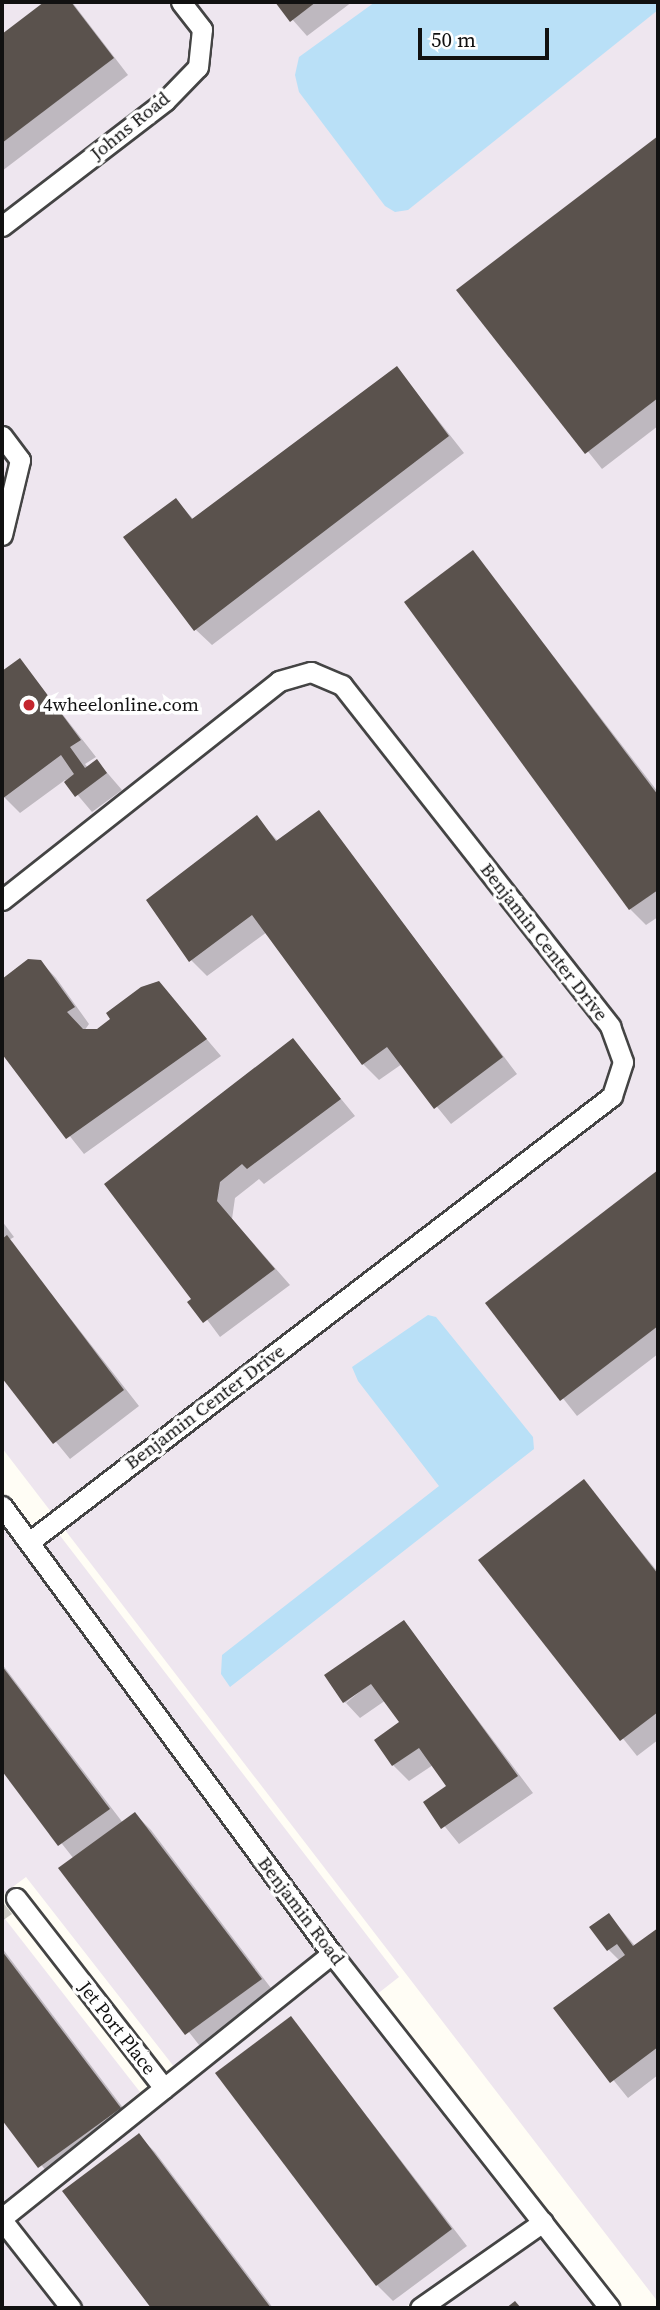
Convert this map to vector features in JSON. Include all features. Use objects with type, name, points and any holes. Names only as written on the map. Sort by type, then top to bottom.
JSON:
[{"type":"street","name":"Johns Road","points":[[2,226],[165,101],[198,67],[202,29],[181,2]]},
{"type":"street","points":[[2,436],[20,460],[2,535]]},
{"type":"street","name":"Benjamin Center Drive","points":[[2,900],[279,681],[311,672],[342,685],[610,1026],[623,1062],[611,1096],[29,1542]]},
{"type":"street","name":"Benjamin Road","points":[[2,1506],[332,1954],[610,2308]]},
{"type":"street","name":"Jet Port Place","points":[[16,1898],[163,2088],[332,1954]]},
{"type":"street","points":[[71,2308],[2,2219],[163,2088]]},
{"type":"street","points":[[421,2308],[543,2222]]},
{"type":"shaded area","points":[[2,2],[658,2],[658,2302],[2,1448]]},
{"type":"shaded area","points":[[2,1521],[319,1951],[175,2068],[26,1877],[2,1895]]},
{"type":"shaded area","points":[[58,1533],[399,1977],[376,1995],[42,1545]]},
{"type":"shaded area","points":[[2,1915],[140,2092],[2,2205]]},
{"type":"shaded area","points":[[331,1967],[529,2219],[404,2308],[83,2308],[14,2221]]},
{"type":"shaded area","points":[[2,2235],[60,2308],[2,2308]]},
{"type":"shaded area","points":[[542,2235],[599,2308],[437,2308],[467,2286]]},
{"type":"water","points":[[375,2],[658,2],[658,10],[408,210],[395,212],[385,206],[299,92],[295,75],[299,57]]},
{"type":"water","points":[[428,1315],[436,1317],[533,1437],[534,1449],[230,1687],[221,1674],[222,1655],[439,1486],[358,1381],[352,1367]]},
{"type":"building","points":[[44,2],[71,2],[114,58],[2,143],[2,34]]},
{"type":"building","points":[[275,2],[316,2],[290,22]]},
{"type":"building","points":[[658,136],[658,398],[585,454],[456,290]]},
{"type":"building","points":[[397,366],[449,436],[194,631],[123,537],[176,498],[192,519]]},
{"type":"building","points":[[473,550],[658,795],[658,890],[629,910],[404,602]]},
{"type":"building","name":"4wheelonline.com","points":[[20,658],[81,740],[70,747],[85,768],[97,759],[107,773],[75,797],[64,782],[74,774],[61,755],[2,799],[2,671]]},
{"type":"building","points":[[319,810],[503,1057],[434,1109],[387,1047],[362,1065],[252,915],[189,962],[146,900],[257,815],[276,841]]},
{"type":"building","points":[[28,959],[41,960],[75,1007],[67,1012],[83,1029],[97,1029],[110,1019],[106,1013],[141,987],[159,981],[207,1039],[66,1139],[2,1054],[2,979]]},
{"type":"building","points":[[293,1038],[341,1099],[247,1169],[242,1164],[220,1182],[217,1201],[275,1269],[203,1323],[187,1302],[191,1299],[104,1184]]},
{"type":"building","points":[[658,1170],[658,1326],[560,1401],[485,1303]]},
{"type":"building","points":[[7,1235],[124,1390],[53,1444],[2,1378],[2,1239]]},
{"type":"building","points":[[584,1479],[658,1574],[658,1712],[620,1741],[478,1560]]},
{"type":"building","points":[[404,1620],[518,1776],[441,1829],[423,1802],[446,1786],[419,1748],[392,1766],[374,1740],[399,1722],[371,1684],[343,1703],[324,1675]]},
{"type":"building","points":[[2,1666],[110,1809],[58,1846],[2,1771]]},
{"type":"building","points":[[135,1812],[262,1979],[185,2035],[58,1868]]},
{"type":"building","points":[[609,1913],[633,1946],[658,1928],[658,2047],[610,2083],[553,2008],[625,1955],[617,1944],[607,1951],[589,1927]]},
{"type":"building","points":[[2,1951],[121,2108],[38,2168],[2,2120]]},
{"type":"building","points":[[291,2016],[452,2229],[376,2286],[215,2073]]},
{"type":"building","points":[[139,2133],[271,2308],[151,2308],[62,2191]]},
{"type":"building","points":[[515,2301],[521,2308],[506,2308]]},
{"type":"place","name":"4wheelonline.com","points":[[29,705]]}]
